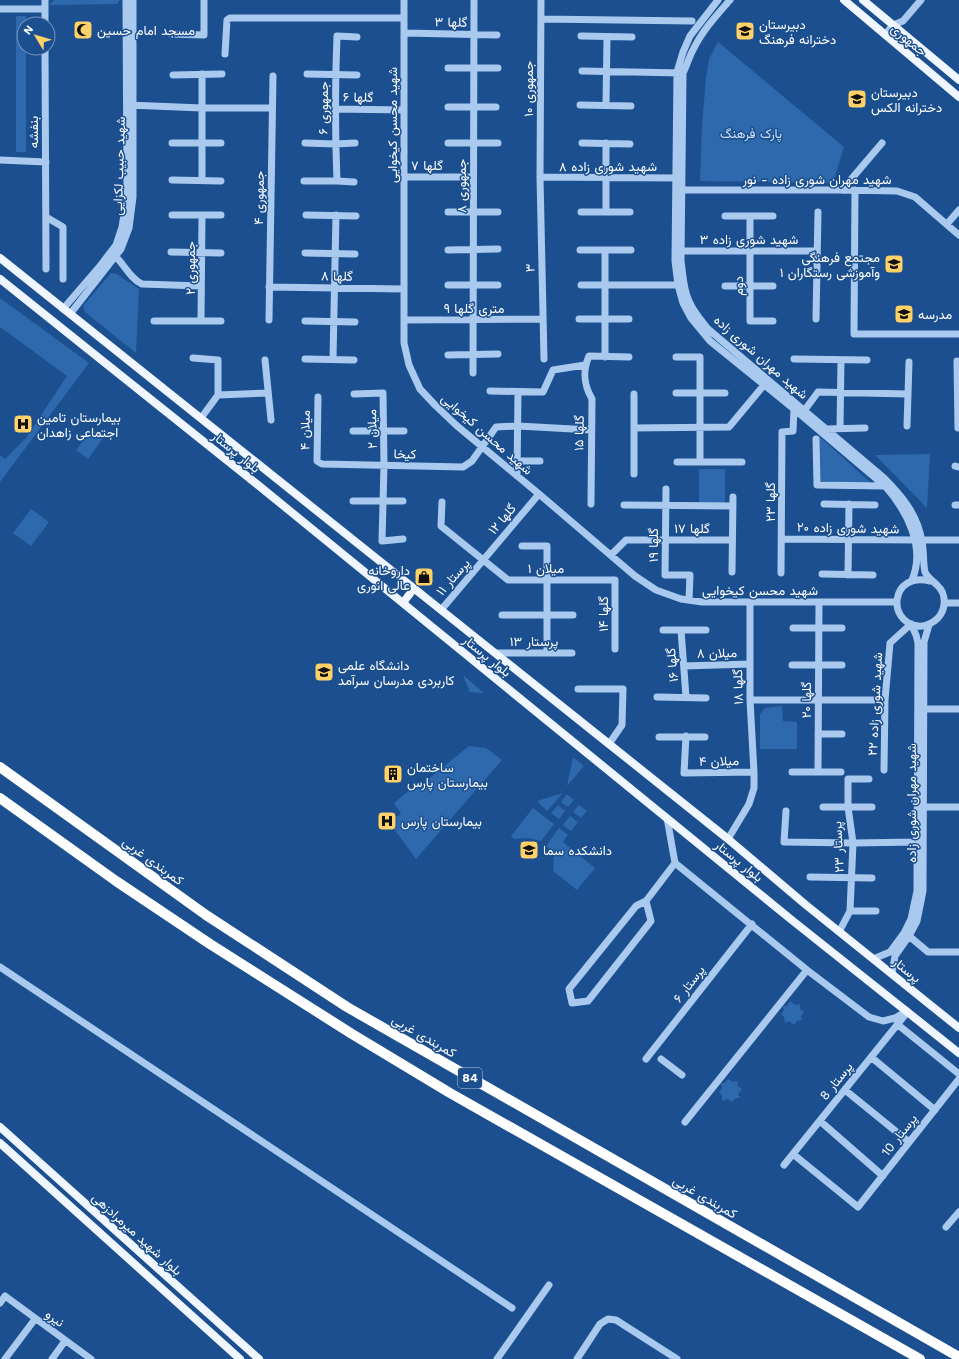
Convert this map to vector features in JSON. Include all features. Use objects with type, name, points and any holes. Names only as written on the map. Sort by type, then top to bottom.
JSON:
[{"type":"highway","name":"کمربندی غربی","points":[[0,767],[206,915],[347,1007],[959,1357]]},
{"type":"highway","name":"84","points":[[0,798],[116,881],[352,1034],[450,1093],[920,1359]]},
{"type":"main road","name":"جمهوری","points":[[844,0],[959,97]]},
{"type":"main road","name":"جمهوری","points":[[863,0],[959,80]]},
{"type":"main road","name":"بلوار پرستار","points":[[0,258],[728,839],[839,932]]},
{"type":"main road","name":"بلوار پرستار","points":[[0,278],[959,1053]]},
{"type":"main road","points":[[403,603],[414,588]]},
{"type":"main road","name":"پرستار","points":[[839,932],[959,1028]]},
{"type":"main road","name":"بلوار شهید میرمرادزهی","points":[[0,1126],[259,1359]]},
{"type":"main road","name":"بلوار شهید میرمرادزهی","points":[[0,1142],[240,1359]]},
{"type":"street","points":[[17,0],[17,9]]},
{"type":"street","points":[[45,0],[45,16]]},
{"type":"street","points":[[171,34],[204,35],[204,0],[198,0]]},
{"type":"street","name":"شهید محسن کیخوایی","points":[[404,0],[404,343],[409,364],[420,389],[434,405],[482,447],[540,494],[635,576],[656,590],[680,599],[702,602],[897,602]]},
{"type":"street","name":"جمهوری ۸","points":[[473,373],[474,0]]},
{"type":"street","name":"جمهوری ۱۰","points":[[540,177],[541,0]]},
{"type":"street","name":"شهید مهران شوری زاده","points":[[718,0],[690,36],[683,52],[680,72],[676,178],[678,284],[683,303],[691,318],[710,340],[885,486],[902,508],[911,524],[918,540],[925,571],[930,581]]},
{"type":"street","name":"شهید مهران شوری زاده","points":[[730,0],[709,24],[680,72],[682,190],[678,251],[688,300],[708,330],[884,478],[896,490],[908,505],[917,522],[917,564],[912,580]]},
{"type":"street","points":[[885,35],[893,25],[903,21],[921,0]]},
{"type":"street","name":"شهید حبیب لکزایی","points":[[66,311],[121,249],[129,228],[133,197],[129,3]]},
{"type":"street","points":[[0,9],[45,9]]},
{"type":"street","points":[[225,54],[227,20],[230,18],[404,18]]},
{"type":"street","points":[[541,19],[692,21]]},
{"type":"street","name":"گلها ۳","points":[[404,33],[497,34]]},
{"type":"street","name":"جمهوری ۶","points":[[337,181],[335,144],[335,75],[337,36],[357,37]]},
{"type":"street","points":[[581,36],[632,37]]},
{"type":"street","points":[[606,106],[607,37]]},
{"type":"street","name":"بنفشه","points":[[45,56],[46,269]]},
{"type":"street","points":[[448,68],[498,68]]},
{"type":"street","points":[[582,71],[680,72]]},
{"type":"street","points":[[202,74],[202,180]]},
{"type":"street","points":[[173,75],[222,74]]},
{"type":"street","points":[[307,74],[357,75]]},
{"type":"street","name":"جمهوری ۴","points":[[269,320],[273,76]]},
{"type":"street","points":[[132,105],[202,108],[272,108]]},
{"type":"street","points":[[580,105],[631,106]]},
{"type":"street","points":[[448,107],[496,107]]},
{"type":"street","name":"گلها ۶","points":[[336,109],[404,110]]},
{"type":"street","points":[[172,143],[221,143]]},
{"type":"street","points":[[305,143],[355,144]]},
{"type":"street","points":[[448,143],[498,143]]},
{"type":"street","points":[[582,143],[630,144]]},
{"type":"street","points":[[606,143],[606,212]]},
{"type":"street","points":[[842,190],[882,144]]},
{"type":"street","points":[[0,160],[46,162]]},
{"type":"street","name":"گلها ۷","points":[[404,177],[473,177]]},
{"type":"street","name":"شهید شوری زاده ۸","points":[[540,177],[676,178]]},
{"type":"street","name":"۳","points":[[540,177],[544,358]]},
{"type":"street","points":[[172,180],[221,181]]},
{"type":"street","points":[[304,181],[354,182]]},
{"type":"street","name":"شهید مهران شوری زاده - نور","points":[[682,190],[897,191],[915,197],[959,235]]},
{"type":"street","points":[[854,190],[854,334],[959,334]]},
{"type":"street","points":[[947,224],[959,210]]},
{"type":"street","points":[[448,212],[498,212]]},
{"type":"street","points":[[581,212],[630,212]]},
{"type":"street","points":[[816,319],[818,212]]},
{"type":"street","points":[[172,215],[221,215]]},
{"type":"street","name":"جمهوری ۲","points":[[201,321],[202,215]]},
{"type":"street","points":[[306,215],[356,216]]},
{"type":"street","points":[[333,359],[336,215]]},
{"type":"street","points":[[46,216],[63,227],[63,279]]},
{"type":"street","points":[[725,216],[773,216]]},
{"type":"street","name":"دوم","points":[[750,216],[750,321],[773,321]]},
{"type":"street","points":[[448,250],[498,250]]},
{"type":"street","points":[[580,250],[631,250]]},
{"type":"street","points":[[605,250],[605,357]]},
{"type":"street","name":"شهید شوری زاده ۳","points":[[678,251],[817,251]]},
{"type":"street","points":[[171,252],[221,253]]},
{"type":"street","points":[[305,253],[355,254]]},
{"type":"street","points":[[115,256],[134,280],[142,284],[201,286]]},
{"type":"street","points":[[581,285],[678,284]]},
{"type":"street","points":[[448,285],[498,285]]},
{"type":"street","points":[[725,286],[773,286]]},
{"type":"street","name":"گلها ۸","points":[[269,287],[404,288]]},
{"type":"street","points":[[579,318],[630,319]]},
{"type":"street","name":"۹ متری گلها","points":[[404,320],[543,319]]},
{"type":"street","points":[[154,321],[221,321]]},
{"type":"street","points":[[305,321],[355,322]]},
{"type":"street","points":[[448,355],[498,354]]},
{"type":"street","points":[[490,391],[543,392],[553,370],[585,365],[589,356],[629,357]]},
{"type":"street","points":[[676,357],[700,357],[700,462]]},
{"type":"street","points":[[193,358],[218,360],[218,395],[201,418]]},
{"type":"street","points":[[306,359],[354,360]]},
{"type":"street","points":[[794,359],[867,360]]},
{"type":"street","points":[[265,360],[271,420]]},
{"type":"street","points":[[840,360],[840,428]]},
{"type":"street","points":[[957,361],[958,428]]},
{"type":"street","points":[[907,426],[908,362]]},
{"type":"street","name":"گلها ۱۵","points":[[585,365],[585,387],[592,399],[590,430],[590,504]]},
{"type":"street","points":[[634,428],[729,427],[764,385]]},
{"type":"street","points":[[218,395],[268,392]]},
{"type":"street","points":[[517,476],[518,392]]},
{"type":"street","points":[[804,411],[818,392],[908,394]]},
{"type":"street","name":"میلان ۲","points":[[354,394],[383,393],[384,465]]},
{"type":"street","points":[[676,393],[725,393]]},
{"type":"street","points":[[634,394],[634,474]]},
{"type":"street","name":"میلان ۴","points":[[318,397],[317,461],[319,463]]},
{"type":"street","name":"گلها ۲۳","points":[[782,573],[782,432],[793,431],[794,410]]},
{"type":"street","points":[[518,426],[590,430]]},
{"type":"street","name":"کیخا","points":[[319,463],[463,467],[472,461],[496,427],[518,426]]},
{"type":"street","points":[[826,429],[865,428]]},
{"type":"street","points":[[353,431],[404,431]]},
{"type":"street","points":[[816,439],[816,485],[885,486]]},
{"type":"street","points":[[517,461],[540,461]]},
{"type":"street","points":[[677,462],[742,462]]},
{"type":"street","points":[[384,465],[382,541],[403,539]]},
{"type":"street","name":"گلها ۱۹","points":[[666,489],[665,575],[690,575],[689,600]]},
{"type":"street","name":"گلها ۱۲","points":[[484,560],[540,494]]},
{"type":"street","points":[[732,572],[733,497]]},
{"type":"street","points":[[353,501],[403,501]]},
{"type":"street","points":[[442,502],[441,526],[484,560]]},
{"type":"street","points":[[824,504],[875,505]]},
{"type":"street","points":[[848,575],[849,504]]},
{"type":"street","points":[[624,505],[732,506]]},
{"type":"street","name":"شهید شوری زاده ۲۰","points":[[782,539],[959,540]]},
{"type":"street","name":"گلها ۱۷","points":[[611,555],[626,540],[732,540]]},
{"type":"street","points":[[522,546],[547,546],[547,653]]},
{"type":"street","name":"میلان ۱","points":[[484,560],[508,580],[615,580]]},
{"type":"street","name":"پرستار ۱۱","points":[[441,610],[484,560]]},
{"type":"street","points":[[822,574],[873,575]]},
{"type":"street","points":[[921,578],[930,581],[938,586],[943,594],[944,603],[942,612],[937,620],[929,625],[920,626],[911,624],[903,618],[898,611],[897,602],[899,592],[904,585],[912,580],[921,578]]},
{"type":"street","name":"گلها ۱۴","points":[[615,580],[615,649]]},
{"type":"street","name":"گلها ۱۸","points":[[728,839],[749,804],[754,788],[750,700],[750,602]]},
{"type":"street","name":"گلها ۲۰","points":[[818,772],[819,602]]},
{"type":"street","points":[[944,603],[959,603]]},
{"type":"street","points":[[502,615],[573,615]]},
{"type":"street","name":"شهید مهران شوری زاده","points":[[892,974],[894,956],[910,936],[917,921],[923,891],[920,807],[918,643],[911,624]]},
{"type":"street","name":"شهید شوری زاده ۲۲","points":[[884,770],[885,700],[890,643],[911,624]]},
{"type":"street","name":"شهید مهران شوری زاده","points":[[920,709],[924,642],[929,625]]},
{"type":"street","points":[[793,628],[842,628]]},
{"type":"street","points":[[664,630],[706,630]]},
{"type":"street","name":"گلها ۱۶","points":[[681,630],[686,698]]},
{"type":"street","name":"پرستار ۱۳","points":[[496,653],[572,653]]},
{"type":"street","name":"میلان ۸","points":[[684,666],[750,664]]},
{"type":"street","points":[[792,665],[842,665]]},
{"type":"street","points":[[578,689],[623,689],[622,725],[609,744]]},
{"type":"street","points":[[657,697],[706,698]]},
{"type":"street","points":[[750,700],[885,700]]},
{"type":"street","points":[[920,709],[959,709]]},
{"type":"street","points":[[818,734],[842,734]]},
{"type":"street","name":"میلان ۴","points":[[686,736],[684,773],[754,772]]},
{"type":"street","points":[[659,737],[705,737]]},
{"type":"street","points":[[792,772],[841,772]]},
{"type":"street","name":"پرستار ۲۳","points":[[839,932],[850,911],[852,877],[853,843],[848,807],[848,779],[869,779]]},
{"type":"street","points":[[823,807],[872,807]]},
{"type":"street","points":[[920,807],[959,807]]},
{"type":"street","name":"شهید مهران شوری زاده","points":[[873,959],[890,952],[904,933],[911,919],[917,891],[917,842],[920,807]]},
{"type":"street","points":[[786,811],[784,842],[917,842]]},
{"type":"street","points":[[667,818],[675,863],[808,970],[869,1017],[883,1022],[896,1018],[907,1011]]},
{"type":"street","points":[[646,901],[651,921],[588,1001],[572,1003],[569,989],[636,906],[646,901],[675,863]]},
{"type":"street","points":[[810,877],[872,878]]},
{"type":"street","points":[[850,911],[876,911]]},
{"type":"street","name":"پرستار ۶","points":[[646,1059],[752,924]]},
{"type":"street","points":[[910,936],[928,952],[959,952]]},
{"type":"street","points":[[0,967],[512,1308]]},
{"type":"street","points":[[685,1122],[808,970]]},
{"type":"street","name":"پرستار 8","points":[[784,1165],[907,1011]]},
{"type":"street","points":[[897,1024],[959,1074]]},
{"type":"street","points":[[871,1057],[935,1110]]},
{"type":"street","points":[[661,1059],[682,1075]]},
{"type":"street","name":"پرستار 10","points":[[793,1154],[858,1207],[959,1079]]},
{"type":"street","points":[[845,1090],[909,1142]]},
{"type":"street","points":[[820,1121],[883,1176]]},
{"type":"street","points":[[946,1227],[959,1212]]},
{"type":"street","points":[[498,1359],[549,1286]]},
{"type":"street","name":"نیرو","points":[[2,1300],[35,1319],[91,1359]]},
{"type":"street","points":[[5,1359],[35,1319]]},
{"type":"street","points":[[577,1359],[600,1324],[608,1319],[616,1320],[677,1359]]},
{"type":"street","points":[[52,1359],[65,1341]]},
{"type":"green space","points":[[54,0],[120,0],[117,4],[49,5]]},
{"type":"green space","name":"پارک فرهنگ","points":[[718,42],[844,147],[833,183],[700,181],[702,126],[706,78],[709,59]]},
{"type":"green space","points":[[16,56],[26,56],[26,152],[16,152]]},
{"type":"green space","points":[[111,273],[117,274],[139,289],[136,353],[85,312],[83,306]]},
{"type":"green space","points":[[0,298],[89,363],[0,482],[0,455],[5,459],[26,438],[67,376],[0,327]]},
{"type":"green space","points":[[92,430],[103,438],[88,459],[76,450]]},
{"type":"green space","points":[[819,436],[871,483],[819,481]]},
{"type":"green space","points":[[930,454],[927,508],[875,455]]},
{"type":"green space","points":[[699,469],[725,469],[725,504],[699,503]]},
{"type":"green space","points":[[31,509],[49,522],[31,546],[13,533]]},
{"type":"green space","points":[[463,675],[484,693],[470,692]]},
{"type":"green space","points":[[782,706],[783,721],[797,722],[797,749],[760,749],[760,714],[765,708]]},
{"type":"green space","points":[[469,746],[486,748],[502,760],[416,859],[389,822],[401,814],[394,803],[412,788],[415,790]]},
{"type":"green space","points":[[573,757],[584,766],[567,786]]},
{"type":"green space","points":[[563,793],[547,811],[537,801]]},
{"type":"green space","points":[[567,794],[574,800],[568,807],[561,802]]},
{"type":"green space","points":[[558,805],[565,811],[559,819],[551,813]]},
{"type":"green space","points":[[579,805],[587,811],[581,818],[573,812]]},
{"type":"green space","points":[[533,808],[554,824],[541,841],[528,838],[514,839],[511,836]]},
{"type":"green space","points":[[570,816],[578,822],[571,831],[563,825]]},
{"type":"green space","points":[[559,828],[568,835],[563,842],[595,868],[577,890],[553,871],[554,860],[551,851],[546,846]]},
{"type":"green space","points":[[790,1001],[795,1005],[800,1004],[800,1009],[804,1012],[801,1016],[802,1020],[797,1021],[794,1025],[789,1021],[785,1023],[784,1017],[781,1014],[784,1010],[783,1006],[787,1006]]},
{"type":"green space","points":[[728,1079],[733,1082],[737,1081],[738,1086],[742,1089],[738,1094],[740,1098],[736,1098],[732,1102],[728,1099],[722,1101],[722,1095],[719,1092],[722,1088],[721,1083],[725,1083]]},
{"type":"place","name":"مسجد امام حسین","points":[[83,30]]},
{"type":"place","name":"دبیرستان دخترانه فرهنگ","points":[[745,31]]},
{"type":"place","name":"دبیرستان دخترانه الکس","points":[[857,99]]},
{"type":"place","name":"مجتمع فرهنگی وآموزشی رستگاران ۱","points":[[894,264]]},
{"type":"place","name":"مدرسه","points":[[904,314]]},
{"type":"place","name":"بیمارستان تامین اجتماعی زاهدان","points":[[23,424]]},
{"type":"place","name":"داروخانه عالی انوری","points":[[424,577]]},
{"type":"place","name":"دانشگاه علمی کاربردی مدرسان سرآمد","points":[[324,672]]},
{"type":"place","name":"ساختمان بیمارستان پارس","points":[[393,774]]},
{"type":"place","name":"بیمارستان پارس","points":[[387,821]]},
{"type":"place","name":"دانشکده سما","points":[[529,850]]}]
